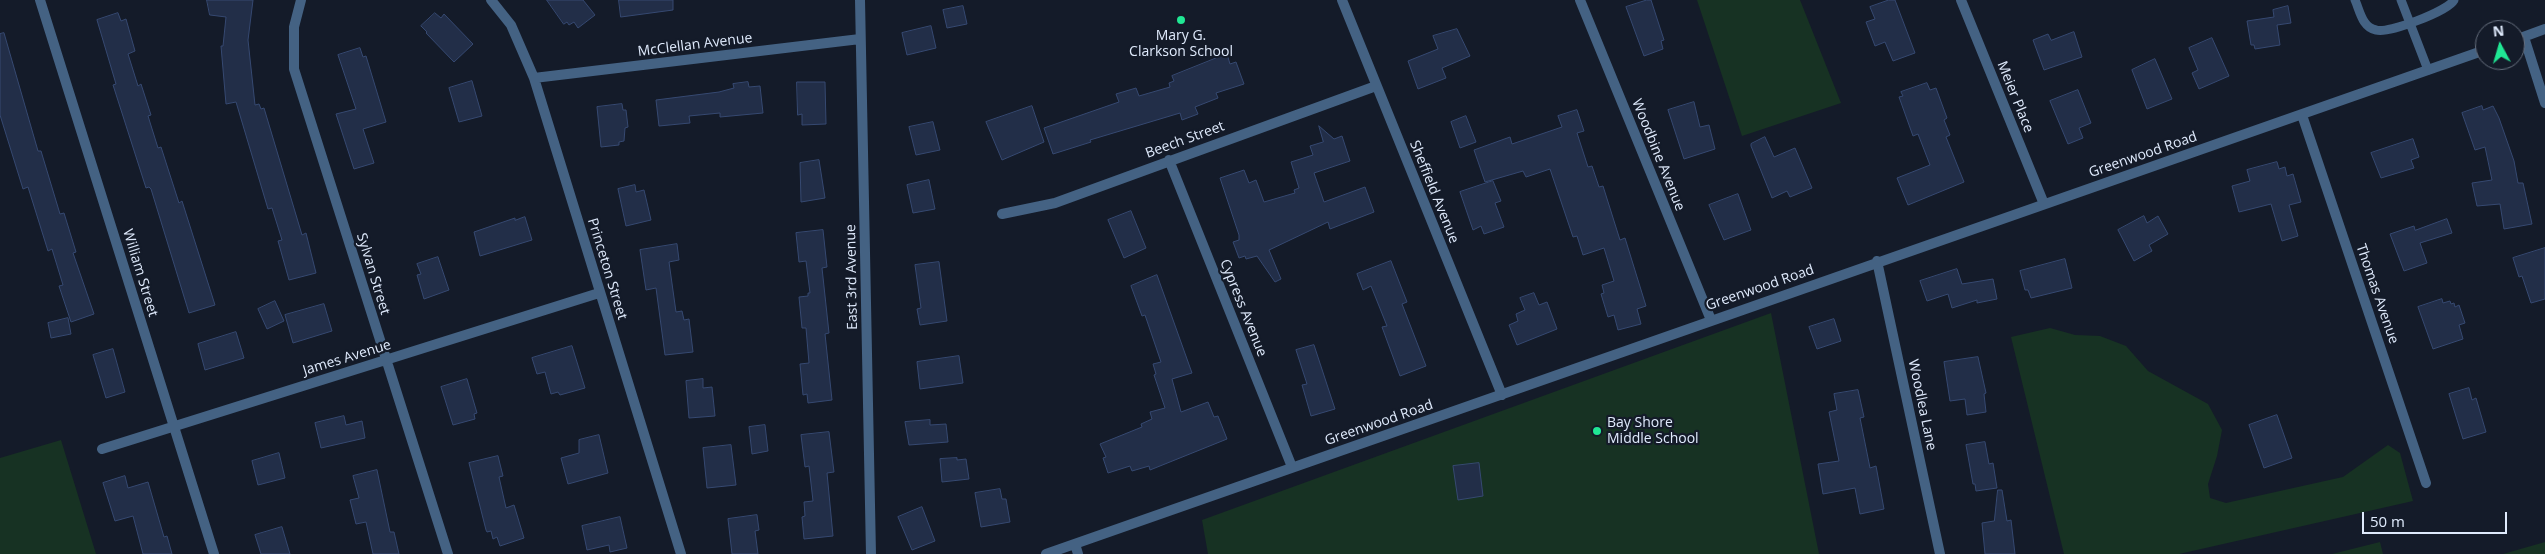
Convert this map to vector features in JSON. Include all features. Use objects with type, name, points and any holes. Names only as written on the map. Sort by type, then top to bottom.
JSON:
[{"type":"street","name":"William Street","points":[[40,0],[214,554]]},
{"type":"street","name":"Sylvan Street","points":[[301,0],[294,27],[294,69],[448,554]]},
{"type":"street","name":"Princeton Street","points":[[491,0],[511,25],[534,78],[681,554]]},
{"type":"street","name":"East 3rd Avenue","points":[[860,0],[871,554]]},
{"type":"street","name":"Sheffield Avenue","points":[[1342,0],[1502,395]]},
{"type":"street","name":"Woodbine Avenue","points":[[1580,0],[1711,320]]},
{"type":"street","name":"Meier Place","points":[[1961,0],[2044,204]]},
{"type":"street","points":[[2525,36],[2545,29]]},
{"type":"street","name":"McClellan Avenue","points":[[534,78],[860,39]]},
{"type":"street","points":[[2525,53],[2545,103]]},
{"type":"street","name":"Greenwood Road","points":[[1046,554],[1077,549],[1292,467],[2475,54]]},
{"type":"street","name":"Beech Street","points":[[1002,214],[1055,203],[1376,86]]},
{"type":"street","name":"Thomas Avenue","points":[[2302,115],[2426,483]]},
{"type":"street","name":"Cypress Avenue","points":[[1169,160],[1292,467]]},
{"type":"street","name":"Woodlea Lane","points":[[1877,262],[1940,554]]},
{"type":"street","name":"James Avenue","points":[[102,449],[173,425],[386,361],[599,293]]},
{"type":"lane","points":[[2355,0],[2365,24],[2376,31],[2390,29],[2434,14],[2451,4],[2454,0]]},
{"type":"lane","points":[[2401,0],[2428,70]]},
{"type":"green space","points":[[1697,0],[1800,0],[1841,103],[1742,136]]},
{"type":"green space","name":"Bay Shore Middle School","points":[[1771,313],[1819,554],[1208,554],[1202,520]]},
{"type":"green space","points":[[2050,328],[2075,335],[2100,336],[2126,346],[2148,371],[2208,404],[2222,430],[2217,456],[2208,484],[2210,498],[2226,503],[2343,477],[2388,445],[2400,453],[2413,501],[2179,554],[2064,554],[2011,337]]},
{"type":"green space","points":[[61,440],[96,554],[0,554],[0,458]]},
{"type":"green space","points":[[2380,542],[2383,554],[2332,554]]},
{"type":"green space","points":[[2545,542],[2545,554],[2503,554]]},
{"type":"building","points":[[207,0],[253,0],[248,40],[255,105],[259,104],[261,109],[264,108],[302,235],[306,233],[316,273],[289,280],[278,241],[282,240],[272,208],[268,209],[236,102],[226,104],[221,46],[223,46],[226,17],[210,15]]},
{"type":"building","points":[[547,0],[583,0],[595,15],[578,28],[574,22],[569,25],[567,22],[564,24]]},
{"type":"building","points":[[619,0],[673,0],[673,10],[621,17]]},
{"type":"building","points":[[1651,0],[1664,40],[1661,41],[1663,49],[1644,56],[1626,7]]},
{"type":"building","points":[[1889,0],[1895,0],[1915,53],[1893,61],[1885,42],[1875,46],[1866,22],[1875,19],[1870,7]]},
{"type":"building","points":[[963,6],[967,24],[947,28],[943,10]]},
{"type":"building","points":[[2288,6],[2291,23],[2277,25],[2280,45],[2255,49],[2254,45],[2251,45],[2247,21],[2274,17],[2273,10]]},
{"type":"building","points":[[118,13],[121,21],[126,19],[135,51],[128,54],[138,86],[141,84],[151,115],[148,116],[158,148],[161,147],[179,203],[182,201],[215,305],[189,313],[151,189],[149,187],[146,188],[113,85],[116,84],[97,20]]},
{"type":"building","points":[[435,13],[441,18],[444,14],[473,44],[454,62],[421,26]]},
{"type":"building","points":[[931,26],[936,48],[907,55],[902,33]]},
{"type":"building","points":[[1457,29],[1470,56],[1442,68],[1446,78],[1418,89],[1408,61],[1438,49],[1433,36]]},
{"type":"building","points":[[2074,32],[2082,57],[2044,70],[2033,40],[2048,34],[2051,40]]},
{"type":"building","points":[[4,33],[38,151],[41,151],[60,214],[64,213],[76,252],[73,253],[94,314],[71,322],[59,286],[63,285],[52,249],[48,251],[28,187],[23,189],[0,115],[0,34]]},
{"type":"building","points":[[2212,38],[2229,76],[2199,89],[2192,73],[2198,70],[2189,48]]},
{"type":"building","points":[[360,48],[363,57],[366,56],[386,122],[363,129],[374,163],[354,169],[336,114],[356,109],[338,55]]},
{"type":"building","points":[[1227,54],[1230,64],[1236,62],[1244,84],[1216,93],[1218,98],[1195,107],[1198,114],[1182,120],[1180,113],[1090,140],[1091,142],[1053,154],[1044,128],[1119,102],[1116,94],[1136,88],[1139,96],[1170,87],[1169,83],[1174,81],[1172,76]]},
{"type":"building","points":[[2155,59],[2172,99],[2147,109],[2132,70]]},
{"type":"building","points":[[472,81],[482,116],[459,122],[449,88]]},
{"type":"building","points":[[748,82],[749,87],[760,86],[763,113],[720,117],[720,113],[689,116],[690,123],[659,126],[656,100],[719,92],[734,88],[733,84]]},
{"type":"building","points":[[797,82],[825,82],[826,124],[802,125],[802,114],[798,115]]},
{"type":"building","points":[[1927,83],[1930,90],[1936,88],[1947,118],[1944,120],[1950,135],[1946,137],[1964,182],[1908,205],[1897,178],[1930,165],[1918,134],[1913,136],[1899,97],[1903,96],[1901,92]]},
{"type":"building","points":[[2078,90],[2091,123],[2079,128],[2083,138],[2068,144],[2050,101]]},
{"type":"building","points":[[1694,102],[1700,127],[1709,125],[1715,149],[1684,159],[1668,110]]},
{"type":"building","points":[[622,104],[623,110],[626,110],[628,127],[625,128],[624,141],[619,142],[619,145],[601,147],[597,107]]},
{"type":"building","points":[[1032,106],[1044,142],[1002,160],[986,122]]},
{"type":"building","points":[[2482,106],[2483,110],[2493,106],[2499,118],[2514,161],[2518,183],[2523,183],[2532,224],[2504,229],[2500,204],[2477,206],[2472,183],[2492,180],[2485,147],[2475,150],[2462,113]]},
{"type":"building","points":[[1577,110],[1584,131],[1577,133],[1588,167],[1592,166],[1599,187],[1603,186],[1620,240],[1625,238],[1646,306],[1637,309],[1641,324],[1618,330],[1614,315],[1608,317],[1601,294],[1604,293],[1602,285],[1614,281],[1604,248],[1583,255],[1577,236],[1573,237],[1550,169],[1526,177],[1523,171],[1485,182],[1474,150],[1510,137],[1512,144],[1562,127],[1558,116]]},
{"type":"building","points":[[1466,116],[1476,142],[1460,148],[1451,122]]},
{"type":"building","points":[[933,122],[940,150],[916,155],[909,127]]},
{"type":"building","points":[[1319,126],[1334,139],[1342,136],[1350,161],[1314,173],[1324,202],[1365,187],[1374,212],[1330,229],[1328,222],[1269,250],[1281,279],[1275,282],[1257,256],[1246,259],[1245,256],[1239,258],[1233,242],[1239,240],[1239,235],[1220,178],[1244,170],[1249,183],[1256,180],[1264,202],[1295,193],[1294,190],[1299,188],[1291,162],[1313,155],[1310,146],[1323,142]]},
{"type":"building","points":[[1765,137],[1774,157],[1795,148],[1812,188],[1790,197],[1787,191],[1772,198],[1751,146],[1751,144]]},
{"type":"building","points":[[2413,139],[2419,157],[2411,160],[2414,168],[2381,178],[2371,153]]},
{"type":"building","points":[[819,160],[825,198],[801,202],[800,163]]},
{"type":"building","points":[[2277,162],[2279,169],[2285,167],[2287,176],[2293,174],[2301,202],[2289,205],[2298,236],[2282,241],[2271,204],[2239,212],[2232,186],[2250,181],[2247,170]]},
{"type":"building","points":[[929,180],[935,209],[913,213],[907,185]]},
{"type":"building","points":[[1493,181],[1501,201],[1495,203],[1504,227],[1484,234],[1481,226],[1473,230],[1460,192]]},
{"type":"building","points":[[635,185],[636,192],[644,190],[651,220],[626,226],[618,189]]},
{"type":"building","points":[[1738,194],[1751,230],[1724,240],[1709,205]]},
{"type":"building","points":[[1131,211],[1146,248],[1124,258],[1108,220]]},
{"type":"building","points":[[2144,216],[2147,223],[2158,216],[2168,234],[2149,245],[2152,251],[2134,261],[2118,230]]},
{"type":"building","points":[[525,217],[532,240],[480,256],[474,232],[515,218],[515,220]]},
{"type":"building","points":[[2447,219],[2452,233],[2420,243],[2427,263],[2404,271],[2390,234],[2414,226],[2415,230]]},
{"type":"building","points":[[823,230],[827,267],[822,268],[829,333],[825,334],[832,400],[808,403],[807,394],[803,395],[800,364],[809,363],[806,328],[802,328],[799,297],[808,296],[808,293],[810,293],[806,261],[799,262],[796,233]]},
{"type":"building","points":[[677,244],[679,260],[669,262],[676,312],[682,311],[684,320],[689,319],[693,352],[665,355],[656,288],[646,290],[640,250]]},
{"type":"building","points":[[2545,248],[2545,299],[2531,303],[2522,276],[2519,277],[2513,258]]},
{"type":"building","points":[[438,257],[449,290],[424,299],[417,275],[421,274],[417,264]]},
{"type":"building","points":[[2065,259],[2072,288],[2031,298],[2028,290],[2025,290],[2020,271]]},
{"type":"building","points":[[1391,261],[1407,302],[1402,304],[1426,366],[1400,376],[1382,327],[1387,326],[1371,286],[1363,290],[1357,274]]},
{"type":"building","points":[[939,262],[947,321],[920,325],[917,309],[921,308],[915,265]]},
{"type":"building","points":[[1957,269],[1962,284],[1993,279],[1997,299],[1977,303],[1977,300],[1952,308],[1948,294],[1927,301],[1920,281]]},
{"type":"building","points":[[1157,275],[1192,373],[1172,379],[1181,412],[1208,402],[1214,417],[1218,416],[1227,439],[1150,470],[1149,466],[1132,471],[1130,466],[1108,473],[1103,458],[1106,457],[1100,444],[1142,427],[1141,424],[1152,419],[1150,412],[1165,408],[1154,375],[1156,374],[1153,364],[1161,362],[1145,315],[1142,316],[1131,286]]},
{"type":"building","points":[[1534,293],[1539,305],[1547,302],[1557,329],[1517,345],[1509,325],[1518,321],[1516,314],[1525,310],[1520,298]]},
{"type":"building","points":[[2442,299],[2443,303],[2450,301],[2451,304],[2454,303],[2455,307],[2459,305],[2465,323],[2459,325],[2463,339],[2433,349],[2418,307]]},
{"type":"building","points":[[275,301],[284,321],[267,329],[258,309]]},
{"type":"building","points":[[324,304],[332,331],[293,343],[285,315]]},
{"type":"building","points":[[68,318],[71,334],[51,338],[48,323]]},
{"type":"building","points":[[1834,319],[1841,341],[1817,349],[1809,327]]},
{"type":"building","points":[[236,332],[244,358],[205,370],[198,344]]},
{"type":"building","points":[[1314,345],[1335,409],[1311,416],[1302,385],[1307,384],[1296,350]]},
{"type":"building","points":[[572,346],[585,388],[560,395],[558,392],[551,394],[545,372],[537,374],[532,358]]},
{"type":"building","points":[[113,349],[125,392],[106,398],[93,355]]},
{"type":"building","points":[[959,356],[963,383],[920,389],[917,362]]},
{"type":"building","points":[[1978,357],[1986,393],[1984,394],[1986,412],[1967,415],[1965,399],[1950,401],[1944,362]]},
{"type":"building","points":[[467,379],[477,413],[474,414],[475,419],[453,425],[441,387]]},
{"type":"building","points":[[703,379],[703,388],[712,387],[715,416],[689,418],[686,381]]},
{"type":"building","points":[[2469,388],[2472,400],[2476,398],[2486,432],[2463,439],[2449,394]]},
{"type":"building","points":[[1858,390],[1864,417],[1860,418],[1870,468],[1876,466],[1884,509],[1860,514],[1855,488],[1823,494],[1818,464],[1839,461],[1829,412],[1837,410],[1834,394]]},
{"type":"building","points":[[2277,415],[2292,458],[2264,468],[2249,425]]},
{"type":"building","points":[[344,416],[346,425],[362,421],[365,438],[321,448],[315,423]]},
{"type":"building","points":[[930,420],[930,425],[946,424],[948,442],[909,445],[905,422]]},
{"type":"building","points":[[765,425],[768,451],[752,454],[749,427]]},
{"type":"building","points":[[829,432],[834,472],[827,473],[833,536],[804,539],[802,517],[805,516],[804,502],[813,501],[809,466],[805,467],[801,435]]},
{"type":"building","points":[[599,435],[608,473],[568,484],[561,458],[579,453],[579,440]]},
{"type":"building","points":[[1985,442],[1989,464],[1993,463],[1997,488],[1976,491],[1966,445]]},
{"type":"building","points":[[731,445],[736,485],[707,488],[703,448]]},
{"type":"building","points":[[279,453],[285,478],[258,485],[252,461]]},
{"type":"building","points":[[498,456],[503,476],[499,477],[506,508],[514,505],[524,538],[500,546],[497,537],[493,539],[491,531],[487,532],[486,530],[469,463]]},
{"type":"building","points":[[957,458],[957,460],[966,459],[969,479],[942,482],[940,459]]},
{"type":"building","points":[[1479,463],[1483,496],[1458,500],[1453,466]]},
{"type":"building","points":[[377,470],[390,532],[394,532],[399,554],[373,554],[366,522],[356,524],[350,500],[359,498],[353,476]]},
{"type":"building","points":[[125,476],[128,488],[148,482],[164,537],[167,536],[172,554],[143,554],[133,516],[115,521],[103,483]]},
{"type":"building","points":[[1000,489],[1002,499],[1006,499],[1010,522],[981,527],[975,493]]},
{"type":"building","points":[[1998,490],[2002,490],[2007,521],[2011,520],[2015,554],[1985,554],[1982,523],[1994,521]]},
{"type":"building","points":[[922,507],[935,541],[912,550],[898,517]]},
{"type":"building","points":[[757,515],[759,530],[755,531],[758,554],[732,554],[728,519]]},
{"type":"building","points":[[620,517],[627,548],[610,552],[609,545],[587,550],[582,526]]},
{"type":"building","points":[[282,527],[290,554],[261,554],[255,535]]},
{"type":"place","name":"Mary G. Clarkson School","points":[[1181,20]]},
{"type":"place","name":"Bay Shore Middle School","points":[[1597,431]]}]
